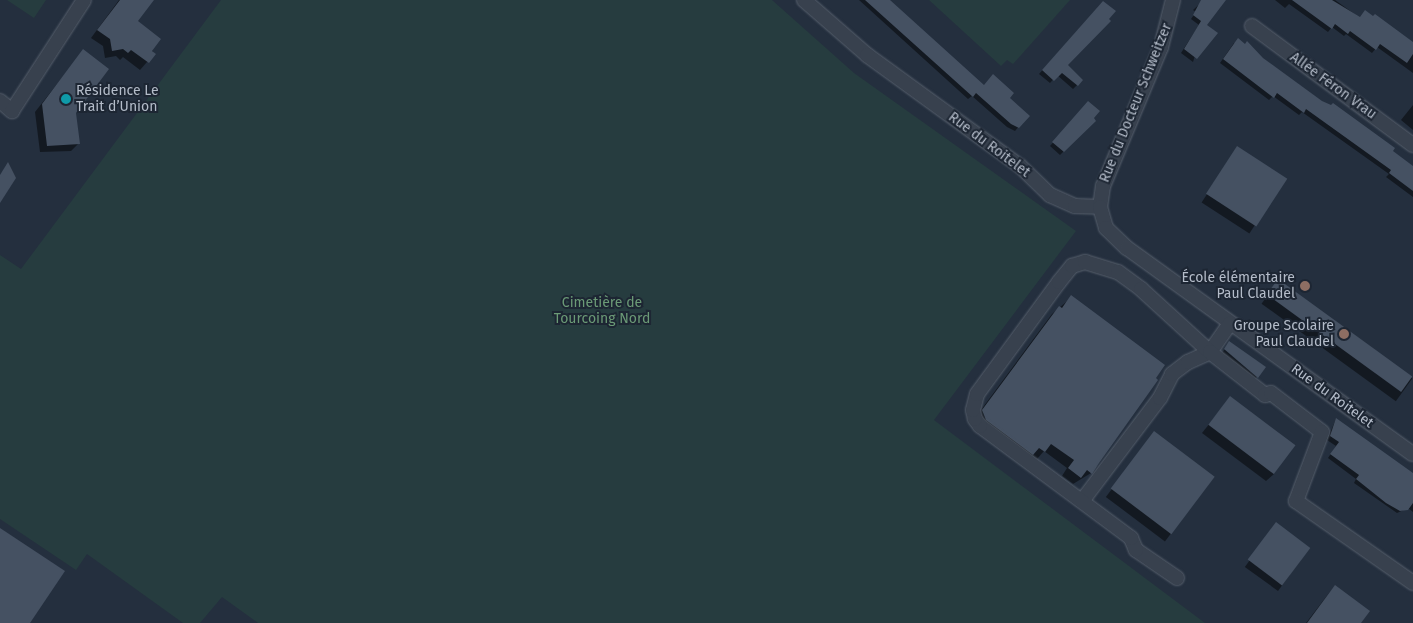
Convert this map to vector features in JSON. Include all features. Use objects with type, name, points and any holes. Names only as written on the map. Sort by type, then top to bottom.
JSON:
[{"type":"street","points":[[0,101],[12,111],[84,0]]},
{"type":"street","name":"Rue du Docteur Schweitzer","points":[[1100,207],[1105,179],[1167,31],[1173,0]]},
{"type":"street","name":"Rue du Roitelet","points":[[811,2],[872,60],[1020,166],[1050,195],[1074,206],[1100,207],[1106,228],[1117,241],[1413,454]]},
{"type":"street","name":"Allée Féron Vrau","points":[[1252,26],[1413,145]]},
{"type":"street","points":[[1177,578],[1136,550],[1131,538],[980,426],[973,410],[977,394],[1072,266],[1085,262],[1118,272],[1171,313],[1210,352],[1265,395],[1271,393],[1322,432],[1296,501],[1413,583]]},
{"type":"street","points":[[1082,501],[1160,398],[1172,374],[1188,362],[1210,352],[1230,323]]},
{"type":"green space","points":[[7,0],[46,0],[34,18]]},
{"type":"green space","name":"Cimetière de Tourcoing Nord","points":[[221,0],[772,0],[854,73],[1076,231],[934,420],[1205,623],[258,623],[222,597],[200,623],[183,623],[87,554],[76,570],[0,519],[0,255],[21,269]]},
{"type":"green space","points":[[929,0],[1070,0],[1013,64],[1007,60],[1001,66]]},
{"type":"building","points":[[120,0],[154,0],[138,21],[161,39],[152,51],[156,54],[149,63],[131,50],[128,53],[123,49],[112,51],[110,39],[97,30]]},
{"type":"building","points":[[865,0],[890,0],[984,85],[993,74],[1014,93],[1010,98],[1030,116],[1019,128],[1011,124],[976,93],[973,97]]},
{"type":"building","points":[[1201,0],[1226,0],[1207,25],[1218,33],[1197,59],[1184,49],[1201,21],[1193,15]]},
{"type":"building","points":[[1292,0],[1332,0],[1360,17],[1365,10],[1373,16],[1375,14],[1413,42],[1413,54],[1407,63],[1380,44],[1376,50],[1350,31],[1348,34],[1335,24],[1332,29]]},
{"type":"building","points":[[1103,1],[1116,11],[1109,19],[1111,21],[1068,65],[1083,80],[1078,86],[1062,73],[1054,81],[1042,70]]},
{"type":"building","points":[[1238,38],[1245,44],[1247,41],[1263,58],[1322,101],[1331,105],[1333,103],[1395,148],[1393,151],[1413,166],[1413,191],[1389,173],[1391,170],[1306,109],[1304,113],[1277,93],[1274,98],[1223,59]]},
{"type":"building","name":"Résidence Le Trait d’Union","points":[[83,49],[109,69],[76,113],[80,144],[47,146],[42,104]]},
{"type":"building","points":[[1088,101],[1100,111],[1094,118],[1096,121],[1064,152],[1052,142]]},
{"type":"building","points":[[1237,146],[1287,179],[1256,226],[1206,194]]},
{"type":"building","points":[[8,162],[16,178],[0,203],[0,175]]},
{"type":"building","points":[[1278,279],[1412,377],[1401,392],[1267,294]]},
{"type":"building","points":[[1071,295],[1165,365],[1156,378],[1158,380],[1092,474],[1087,470],[1081,478],[1068,468],[1074,460],[1051,444],[1045,452],[1039,448],[1033,455],[986,420],[982,410],[1059,306],[1062,308]]},
{"type":"building","points":[[1229,341],[1266,367],[1258,378],[1224,349]]},
{"type":"building","points":[[1230,396],[1295,445],[1274,474],[1208,425]]},
{"type":"building","points":[[1336,418],[1413,473],[1413,503],[1408,510],[1400,511],[1386,503],[1356,479],[1359,475],[1330,454],[1339,442],[1330,436]]},
{"type":"building","points":[[1154,431],[1215,477],[1171,534],[1111,489]]},
{"type":"building","points":[[1276,522],[1310,548],[1282,585],[1248,560]]},
{"type":"building","points":[[0,528],[65,571],[30,623],[0,623]]},
{"type":"building","points":[[1335,585],[1370,611],[1361,623],[1307,623]]},
{"type":"place","name":"Résidence Le Trait d’Union","points":[[66,99]]},
{"type":"place","name":"École élémentaire Paul Claudel","points":[[1305,286]]},
{"type":"place","name":"Groupe Scolaire Paul Claudel","points":[[1344,334]]}]
